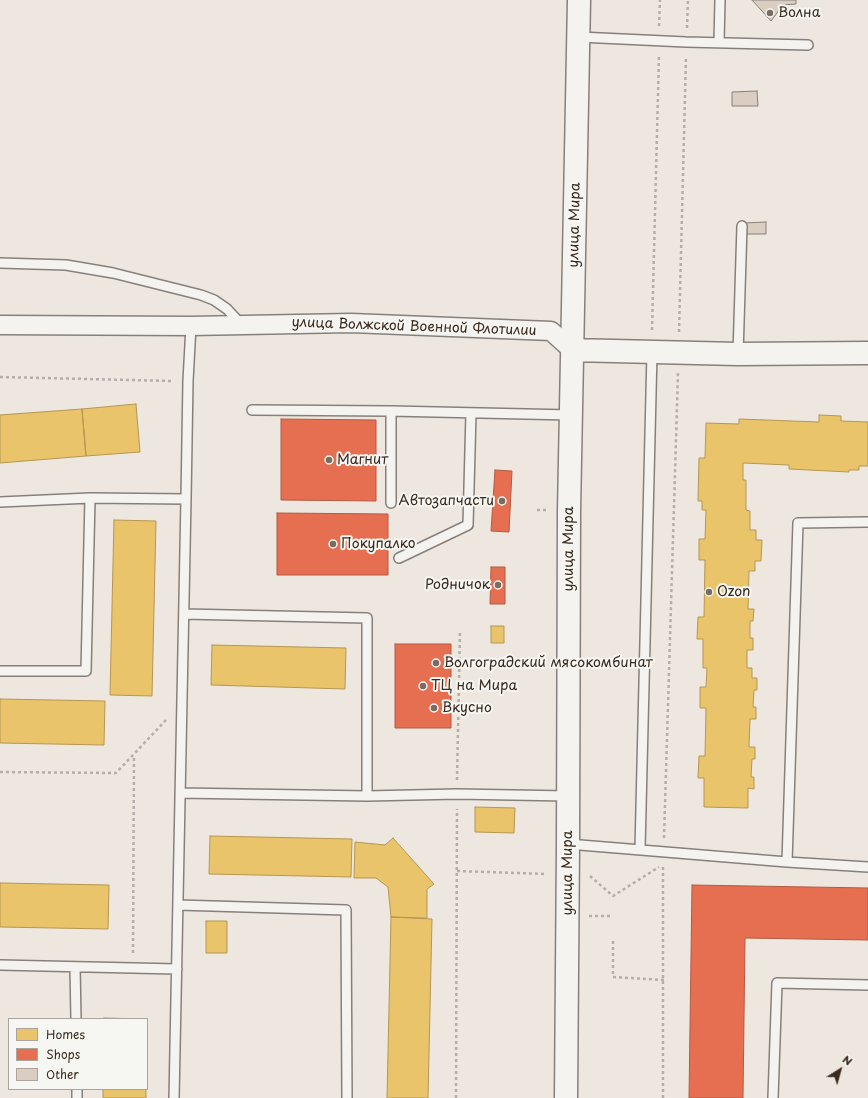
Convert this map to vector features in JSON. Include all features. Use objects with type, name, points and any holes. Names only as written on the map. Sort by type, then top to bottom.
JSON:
[{"type":"street","name":"улица Мира","points":[[566,1098],[569,511],[579,0]]},
{"type":"street","name":"улица Волжской Военной Флотилии","points":[[0,326],[191,326],[351,323],[551,331],[572,350]]},
{"type":"street","points":[[572,350],[678,354],[868,353]]},
{"type":"lane","points":[[719,42],[720,0]]},
{"type":"lane","points":[[579,37],[686,42],[808,45]]},
{"type":"lane","points":[[738,354],[742,226]]},
{"type":"lane","points":[[0,263],[66,265],[113,273],[187,291],[214,300],[227,309],[242,325]]},
{"type":"lane","points":[[174,1098],[188,381],[191,326]]},
{"type":"lane","points":[[640,849],[652,352]]},
{"type":"lane","points":[[252,410],[571,415]]},
{"type":"lane","points":[[391,411],[391,503]]},
{"type":"lane","points":[[398,558],[468,525],[471,413]]},
{"type":"lane","points":[[0,502],[90,498],[186,499]]},
{"type":"lane","points":[[0,671],[86,671],[90,498]]},
{"type":"lane","points":[[787,862],[798,523],[868,522]]},
{"type":"lane","points":[[184,614],[366,618],[367,796]]},
{"type":"lane","points":[[180,793],[367,796],[457,794],[568,796]]},
{"type":"lane","points":[[568,844],[787,862],[868,867]]},
{"type":"lane","points":[[178,905],[346,910],[347,1098]]},
{"type":"lane","points":[[0,965],[177,969]]},
{"type":"lane","points":[[75,967],[76,1018]]},
{"type":"lane","points":[[773,1098],[777,983],[868,985]]},
{"type":"path","points":[[652,352],[660,0]]},
{"type":"path","points":[[664,852],[688,0]]},
{"type":"path","points":[[0,377],[188,381]]},
{"type":"path","points":[[456,1098],[457,794],[460,632]]},
{"type":"path","points":[[0,772],[116,774],[182,704]]},
{"type":"path","points":[[133,968],[134,755]]},
{"type":"path","points":[[457,871],[591,876],[613,896],[663,865],[663,1098]]},
{"type":"path","points":[[613,941],[613,978],[664,980]]},
{"type":"building: Homes","points":[[136,404],[140,452],[86,456],[82,409]]},
{"type":"building: Homes","points":[[82,409],[86,456],[0,463],[0,415]]},
{"type":"building: Homes","points":[[819,415],[841,416],[841,421],[868,422],[868,466],[859,466],[859,470],[849,470],[849,472],[789,469],[789,465],[743,463],[743,480],[746,480],[746,510],[750,511],[750,530],[756,530],[756,540],[762,540],[761,561],[755,561],[755,571],[749,571],[748,609],[754,609],[753,621],[750,621],[750,638],[753,638],[753,650],[747,650],[747,668],[752,668],[752,678],[757,678],[757,690],[754,690],[753,707],[756,707],[756,719],[750,719],[749,747],[755,747],[755,759],[752,759],[751,777],[754,777],[754,789],[748,788],[748,808],[704,807],[704,778],[698,778],[699,756],[705,756],[706,708],[700,708],[700,687],[706,687],[707,668],[703,668],[703,639],[697,639],[698,617],[704,617],[705,560],[699,560],[699,539],[705,539],[706,510],[702,510],[702,501],[698,501],[699,458],[705,458],[706,423],[739,424],[739,419],[819,422]]},
{"type":"building: Homes","points":[[114,520],[156,521],[152,696],[110,695]]},
{"type":"building: Homes","points":[[491,626],[504,626],[504,643],[491,643]]},
{"type":"building: Homes","points":[[212,645],[346,648],[345,689],[211,685]]},
{"type":"building: Homes","points":[[0,699],[105,701],[104,745],[0,743]]},
{"type":"building: Homes","points":[[475,807],[515,808],[514,833],[475,832]]},
{"type":"building: Homes","points":[[210,836],[352,839],[351,877],[209,874]]},
{"type":"building: Homes","points":[[393,838],[434,884],[427,889],[427,918],[391,917],[388,887],[376,878],[354,878],[355,842],[385,845]]},
{"type":"building: Homes","points":[[0,883],[109,885],[108,929],[0,927]]},
{"type":"building: Homes","points":[[391,917],[432,919],[428,1098],[387,1098]]},
{"type":"building: Homes","points":[[206,921],[227,921],[227,953],[206,953]]},
{"type":"building: Homes","points":[[103,1090],[146,1090],[146,1098],[103,1098]]},
{"type":"building: Shops","name":"Магнит","points":[[281,419],[376,420],[376,501],[281,500]]},
{"type":"building: Shops","name":"Автозапчасти","points":[[495,470],[512,471],[509,532],[491,531]]},
{"type":"building: Shops","name":"Покупалко","points":[[277,513],[388,514],[388,575],[277,575]]},
{"type":"building: Shops","name":"Родничок","points":[[491,567],[505,567],[505,604],[490,604]]},
{"type":"building: Shops","name":"ТЦ на Мира","points":[[395,644],[451,644],[451,728],[395,728]]},
{"type":"building: Shops","points":[[692,885],[868,888],[868,940],[745,938],[743,1098],[689,1098]]},
{"type":"building: Other","name":"Волна","points":[[752,0],[796,0],[796,4],[783,5],[771,21]]},
{"type":"building: Other","points":[[757,91],[758,106],[732,106],[732,92]]},
{"type":"building: Other","points":[[766,222],[766,234],[744,234],[744,223]]},
{"type":"place","name":"Волна","points":[[770,13]]},
{"type":"place","name":"Магнит","points":[[329,460]]},
{"type":"place","name":"Автозапчасти","points":[[502,501]]},
{"type":"place","name":"Покупалко","points":[[333,544]]},
{"type":"place","name":"Родничок","points":[[498,585]]},
{"type":"place","name":"Ozon","points":[[709,592]]},
{"type":"place","name":"Волгоградский мясокомбинат","points":[[436,663]]},
{"type":"place","name":"ТЦ на Мира","points":[[423,686]]},
{"type":"place","name":"Вкусно","points":[[434,708]]}]
